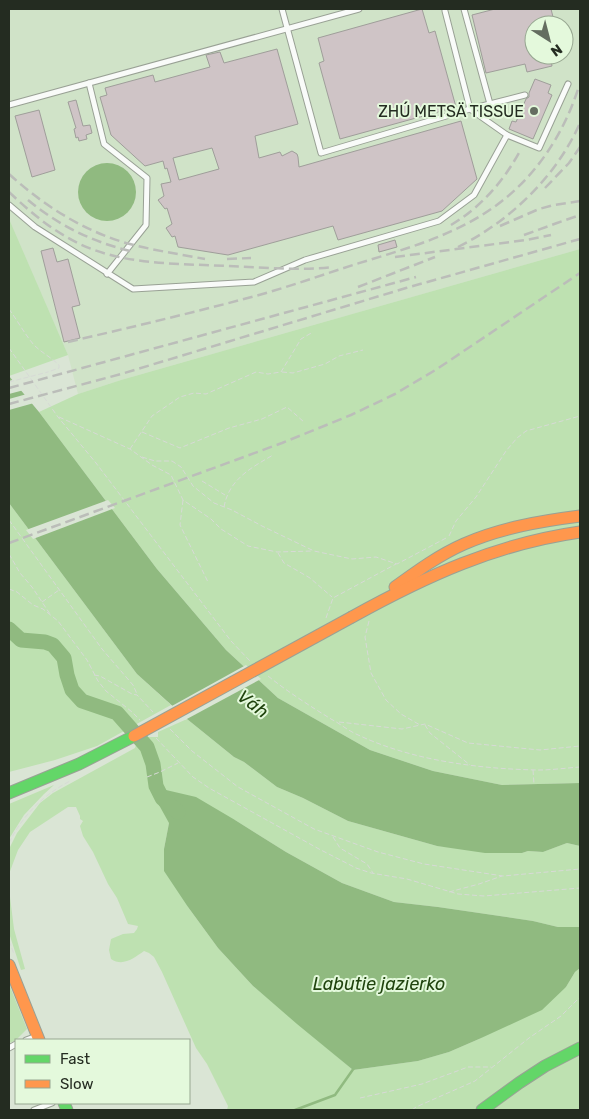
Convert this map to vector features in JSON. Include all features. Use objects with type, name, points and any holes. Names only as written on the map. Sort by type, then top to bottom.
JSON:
[{"type":"main road","points":[[367,614],[411,575],[462,545],[503,530],[580,516]]},
{"type":"main road","points":[[9,793],[111,749],[352,617],[367,614],[441,572],[495,550],[542,538],[580,532]]},
{"type":"main road","points":[[9,965],[38,1038]]},
{"type":"main road","points":[[482,1110],[545,1066],[580,1048]]},
{"type":"lane","points":[[282,9],[321,153],[470,109],[525,95]]},
{"type":"lane","points":[[9,105],[359,9]]},
{"type":"lane","points":[[464,9],[490,104]]},
{"type":"lane","points":[[445,11],[470,109],[507,134],[539,148],[568,84]]},
{"type":"lane","points":[[89,83],[104,144],[147,178],[146,225],[107,274]]},
{"type":"lane","points":[[9,205],[35,227],[133,289],[254,282],[305,260],[439,221],[474,195],[507,134]]},
{"type":"lane","points":[[34,1110],[49,1104]]},
{"type":"path","points":[[9,309],[33,344],[59,365],[59,368],[48,372],[9,382]]},
{"type":"path","points":[[281,372],[301,339],[313,332]]},
{"type":"path","points":[[9,348],[58,417],[96,463],[231,640],[253,664]]},
{"type":"path","points":[[130,449],[152,416],[180,398],[194,393],[206,394],[256,372],[268,374],[293,373],[325,364],[339,356],[363,350]]},
{"type":"path","points":[[141,432],[180,448],[229,428],[262,419],[287,407],[304,422]]},
{"type":"path","points":[[447,544],[448,537],[456,521],[476,497],[506,451],[517,438],[526,431],[580,416]]},
{"type":"path","points":[[58,417],[130,449],[152,465],[171,475],[183,500],[206,515],[221,529],[248,546],[277,552],[314,551],[352,558],[376,556],[397,564]]},
{"type":"path","points":[[224,507],[226,496],[238,478],[273,455]]},
{"type":"path","points":[[142,457],[172,461],[181,467],[193,486],[214,503],[314,551]]},
{"type":"path","points":[[202,481],[226,496]]},
{"type":"path","points":[[183,500],[180,526],[208,582]]},
{"type":"path","points":[[9,520],[102,649],[133,685],[137,695],[157,716]]},
{"type":"path","points":[[326,618],[333,598],[448,537]]},
{"type":"path","points":[[277,552],[284,563],[310,578],[333,598]]},
{"type":"path","points":[[9,554],[20,573],[50,614]]},
{"type":"path","points":[[9,589],[17,592],[58,621],[106,691],[139,720]]},
{"type":"path","points":[[42,602],[59,589]]},
{"type":"path","points":[[367,614],[365,637],[371,673],[386,700],[401,714],[420,725]]},
{"type":"path","points":[[264,673],[352,732],[382,745],[432,759],[470,765],[533,769],[580,767]]},
{"type":"path","points":[[94,675],[100,676],[137,695]]},
{"type":"path","points":[[337,722],[402,729],[425,724],[468,743],[540,750],[580,746]]},
{"type":"path","points":[[425,724],[430,733],[470,765]]},
{"type":"path","points":[[171,730],[192,751],[238,787],[314,829],[378,852],[424,864],[503,876]]},
{"type":"path","points":[[152,734],[193,777],[209,788],[356,868],[374,874],[408,879],[463,895],[484,896],[580,888]]},
{"type":"path","points":[[147,777],[178,762]]},
{"type":"path","points":[[533,769],[534,784]]},
{"type":"path","points":[[9,843],[18,826],[32,808],[60,786],[76,778]]},
{"type":"path","points":[[332,835],[340,848],[367,864],[374,874]]},
{"type":"path","points":[[449,892],[503,876],[580,869]]},
{"type":"path","points":[[412,1110],[475,1081],[529,1038],[561,1016],[580,997]]},
{"type":"path","points":[[360,1098],[422,1084],[468,1067],[492,1067]]},
{"type":"shaded area","points":[[9,9],[580,9],[580,249],[121,380],[78,394],[68,355],[9,226]]},
{"type":"shaded area","points":[[9,219],[68,355],[9,376]]},
{"type":"shaded area","points":[[580,249],[580,783],[502,785],[433,771],[370,750],[278,698],[226,650],[157,569],[39,412],[78,394],[121,380]]},
{"type":"shaded area","points":[[9,503],[137,674],[171,705],[97,746],[55,760],[9,772]]},
{"type":"shaded area","points":[[187,719],[234,757],[244,762],[277,787],[348,821],[437,846],[522,853],[528,851],[543,852],[567,843],[580,846],[580,927],[558,927],[533,921],[394,902],[342,883],[286,852],[235,820],[169,823],[164,849],[188,907],[218,948],[253,986],[353,1070],[418,1061],[449,1052],[479,1039],[566,987],[575,972],[580,968],[580,1110],[227,1110],[228,1106],[207,1064],[196,1048],[154,957],[144,951],[124,962],[111,959],[109,950],[111,939],[123,934],[134,933],[138,926],[128,924],[117,898],[83,836],[80,826],[83,821],[80,819],[76,807],[68,807],[30,832],[18,850],[9,874],[9,849],[17,833],[40,803],[53,793],[135,748],[136,745],[142,745],[148,737],[158,737],[158,732]]},
{"type":"shaded area","points":[[54,785],[24,815],[9,839],[9,804]]},
{"type":"shaded area","points":[[9,874],[14,929],[25,969],[21,970],[9,933]]},
{"type":"shaded area","points":[[9,984],[27,1029],[15,1041],[9,1043]]},
{"type":"water","points":[[101,163],[113,163],[128,171],[136,186],[136,198],[128,213],[113,221],[101,221],[86,213],[78,198],[78,186],[86,171]]},
{"type":"water","name":"Váh","points":[[9,376],[39,412],[157,569],[226,650],[278,698],[370,750],[433,771],[502,785],[580,783],[580,846],[567,843],[543,852],[485,853],[437,846],[348,821],[277,787],[244,762],[234,757],[187,719],[137,674],[9,503]]},
{"type":"water","name":"Labutie jazierko","points":[[166,790],[196,797],[286,852],[342,883],[394,902],[533,921],[558,927],[580,927],[580,968],[575,972],[566,987],[542,1010],[479,1039],[449,1052],[418,1061],[353,1070],[253,986],[218,948],[188,907],[164,871],[164,849],[169,823],[159,805]]},
{"type":"pier","points":[[15,379],[24,390],[9,394],[9,381]]},
{"type":"pier","points":[[27,394],[34,403],[9,410],[9,399]]},
{"type":"pier","points":[[108,500],[115,508],[33,539],[26,530]]},
{"type":"pier","points":[[246,665],[261,679],[185,720],[170,707]]},
{"type":"building","points":[[422,9],[429,33],[435,31],[456,107],[340,139],[319,63],[324,61],[318,38]]},
{"type":"building","points":[[495,9],[551,9],[552,15],[524,15],[524,64],[486,73],[472,15]]},
{"type":"building","points":[[277,49],[298,124],[255,136],[259,158],[280,152],[282,156],[292,151],[297,154],[299,167],[461,121],[477,179],[442,211],[338,240],[333,226],[228,255],[178,247],[175,236],[172,237],[166,228],[172,224],[167,208],[165,209],[158,200],[164,196],[161,184],[171,182],[167,168],[165,169],[163,161],[145,166],[111,135],[100,97],[107,95],[105,88],[153,75],[155,82],[210,67],[206,55],[220,52],[224,63]],"holes":[[[212,148],[219,169],[179,180],[173,158]]]},
{"type":"building","points":[[525,65],[552,65],[552,66],[527,72]]},
{"type":"building","points":[[535,79],[551,85],[548,93],[552,95],[533,139],[509,129],[512,121],[516,122],[526,99],[529,97]]},
{"type":"building","points":[[76,100],[83,126],[90,125],[92,133],[86,135],[87,139],[79,141],[78,137],[76,138],[74,129],[76,128],[68,102]]},
{"type":"building","points":[[39,110],[55,170],[32,177],[15,116]]},
{"type":"building","points":[[395,240],[397,247],[379,252],[378,245]]},
{"type":"building","points":[[53,248],[57,262],[68,259],[80,305],[72,307],[80,338],[64,342],[41,251]]},
{"type":"waterway","points":[[9,629],[21,640],[45,642],[53,645],[64,658],[72,690],[82,701],[117,713],[147,747],[153,764],[156,786],[162,798],[178,812]]},
{"type":"waterway","points":[[295,1110],[335,1095],[354,1068]]},
{"type":"railway","points":[[68,342],[271,292],[412,247],[468,223],[502,201],[539,164],[558,135],[579,86]]},
{"type":"railway","points":[[458,247],[496,224],[530,196],[558,162],[580,123]]},
{"type":"railway","points":[[545,188],[569,163],[580,147]]},
{"type":"railway","points":[[451,225],[482,202],[499,183],[520,151]]},
{"type":"railway","points":[[9,174],[49,206],[79,224],[110,238],[165,252],[205,259]]},
{"type":"railway","points":[[9,192],[36,216],[65,236],[84,246],[123,258],[164,263],[293,269],[333,267]]},
{"type":"railway","points":[[28,200],[65,226],[105,244],[134,252]]},
{"type":"railway","points":[[500,226],[539,209],[580,201]]},
{"type":"railway","points":[[524,235],[580,215]]},
{"type":"railway","points":[[395,257],[551,235]]},
{"type":"railway","points":[[9,404],[121,374],[406,288],[580,239]]},
{"type":"railway","points":[[358,287],[435,257]]},
{"type":"railway","points":[[227,259],[251,258]]},
{"type":"railway","points":[[9,543],[282,443],[351,415],[395,394],[437,369],[580,273]]},
{"type":"railway","points":[[9,388],[416,277]]},
{"type":"traffic: fast","points":[[9,793],[79,764],[134,736]]},
{"type":"traffic: fast","points":[[482,1110],[545,1066],[580,1048]]},
{"type":"traffic: fast","points":[[64,1104],[67,1110]]},
{"type":"traffic: slow","points":[[395,587],[437,558],[478,538],[521,526],[580,516]]},
{"type":"traffic: slow","points":[[352,617],[435,575],[490,553],[549,537],[580,532]]},
{"type":"traffic: slow","points":[[134,736],[352,617]]},
{"type":"traffic: slow","points":[[9,965],[39,1039]]},
{"type":"place","name":"ZHÚ METSÄ TISSUE","points":[[534,111]]}]
